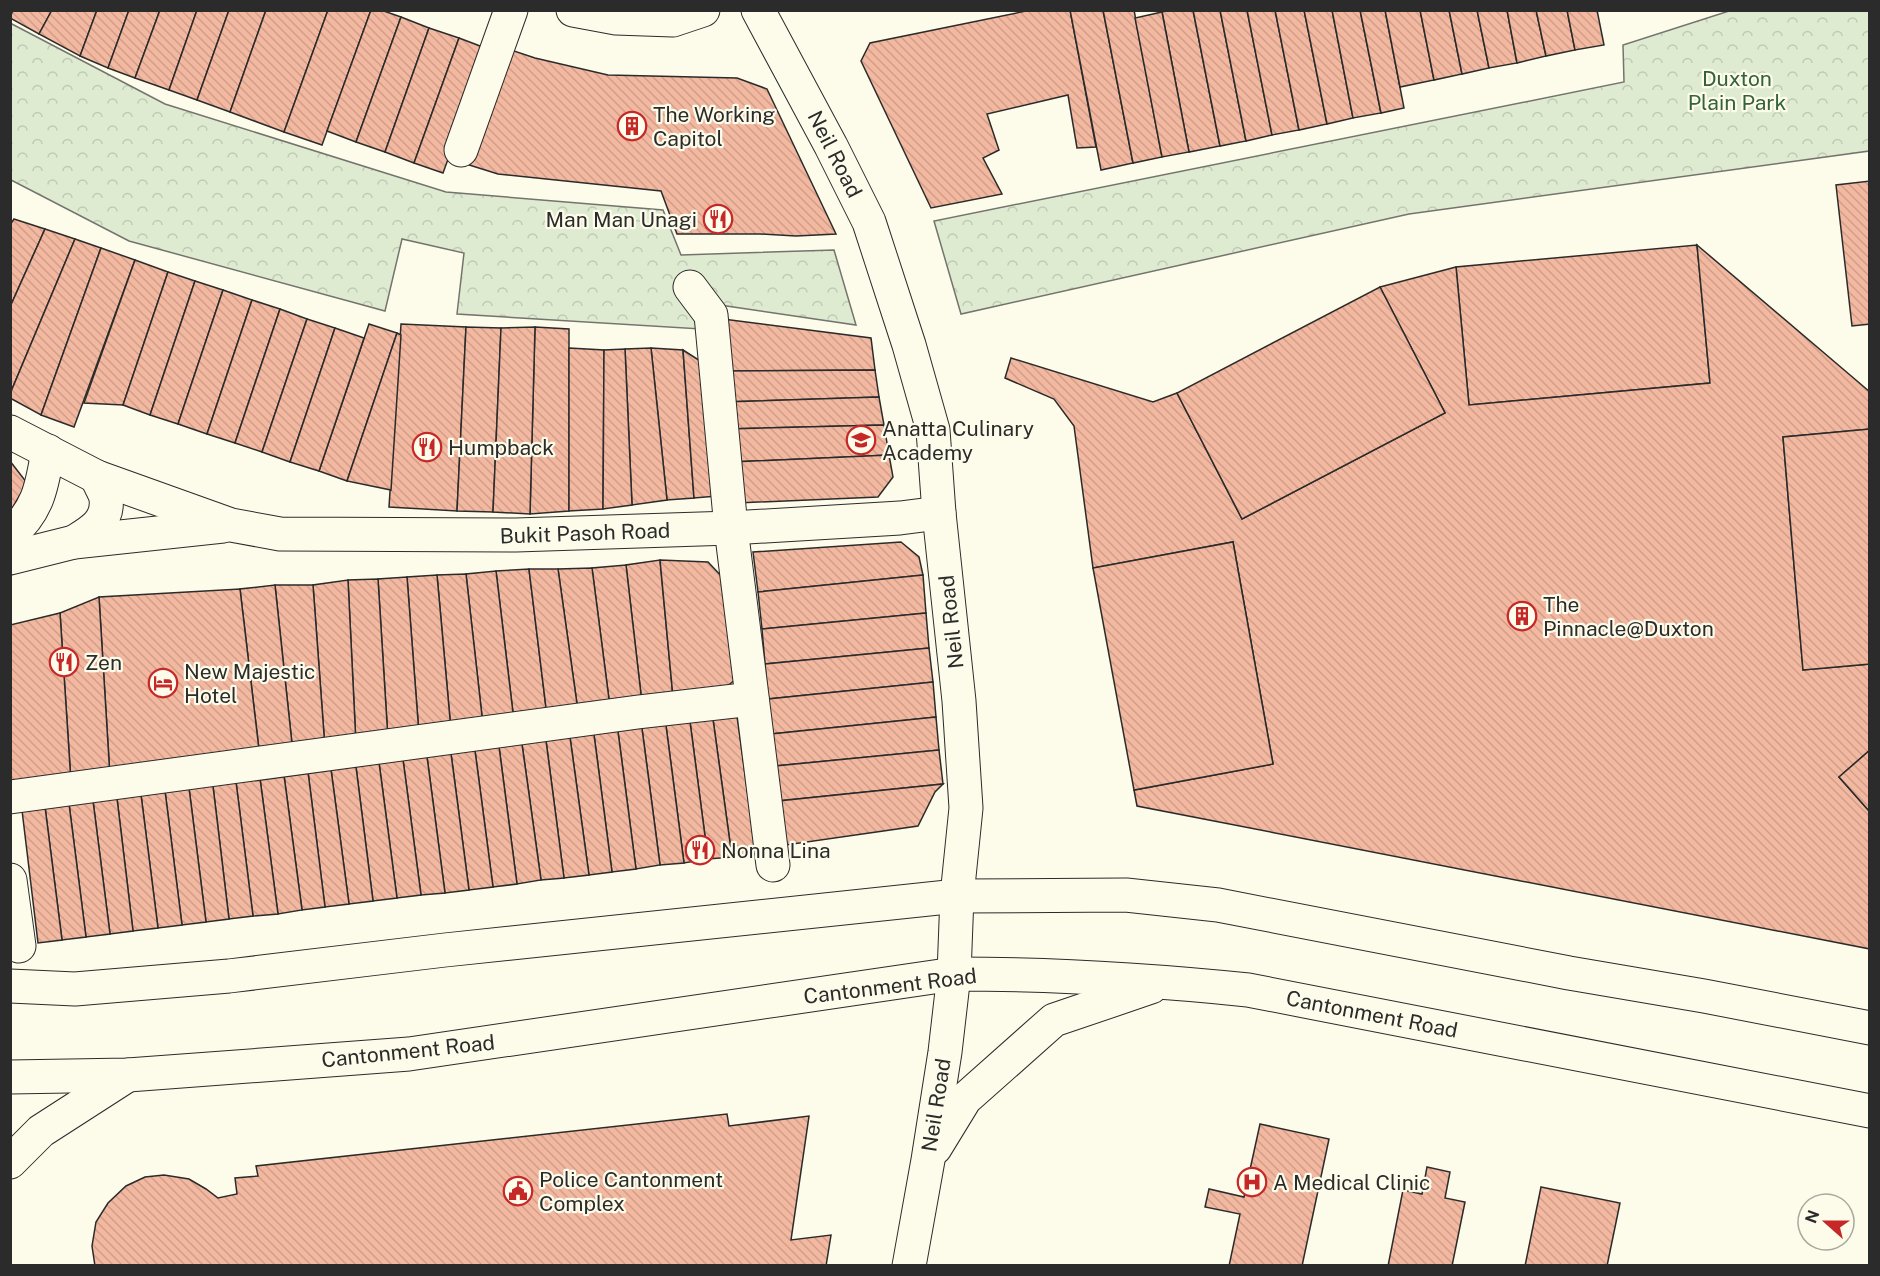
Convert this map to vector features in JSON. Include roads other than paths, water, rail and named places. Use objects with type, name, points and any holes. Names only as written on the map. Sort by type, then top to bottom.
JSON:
[{"type":"main road","points":[[461,150],[511,10]]},
{"type":"main road","points":[[573,10],[616,18],[673,20],[703,10]]},
{"type":"main road","name":"Neil Road","points":[[758,10],[870,222],[933,430],[939,513],[959,701],[966,808],[957,896],[954,974],[945,1052],[909,1266]]},
{"type":"main road","points":[[690,287],[711,315],[731,528],[773,865]]},
{"type":"main road","points":[[10,432],[96,477]]},
{"type":"main road","points":[[10,535],[29,514],[39,497],[48,451]]},
{"type":"main road","name":"Bukit Pasoh Road","points":[[96,477],[231,525],[280,534],[516,536],[731,528],[900,518],[939,513]]},
{"type":"main road","name":"Bukit Pasoh Road","points":[[74,542],[98,527],[101,520],[106,498],[96,477]]},
{"type":"main road","name":"Bukit Pasoh Road","points":[[10,558],[74,542],[231,525]]},
{"type":"main road","points":[[10,797],[638,712],[753,699]]},
{"type":"main road","points":[[10,880],[19,946]]},
{"type":"main road","points":[[10,986],[75,990],[229,976],[445,950],[957,896],[1126,895],[1218,905],[1546,969],[1704,996],[1869,1028]]},
{"type":"main road","name":"Cantonment Road","points":[[10,1077],[128,1075],[409,1054],[954,974],[1025,974],[1167,982],[1248,990],[1869,1111]]},
{"type":"main road","points":[[928,1160],[965,1099],[1054,1020],[1167,982]]},
{"type":"main road","points":[[10,1162],[41,1131],[128,1075]]},
{"type":"place","name":"The Working Capitol","points":[[632,126]]},
{"type":"place","name":"Man Man Unagi","points":[[718,219]]},
{"type":"place","name":"Anatta Culinary Academy","points":[[861,440]]},
{"type":"place","name":"Humpback","points":[[427,447]]},
{"type":"place","name":"The Pinnacle@Duxton","points":[[1522,616]]},
{"type":"place","name":"Zen","points":[[64,662]]},
{"type":"place","name":"New Majestic Hotel","points":[[163,683]]},
{"type":"place","name":"Nonna Lina","points":[[700,850]]},
{"type":"place","name":"A Medical Clinic","points":[[1252,1182]]},
{"type":"place","name":"Police Cantonment Complex","points":[[518,1191]]},
{"type":"park label","name":"Duxton Plain Park","points":[[1737,90]]}]
